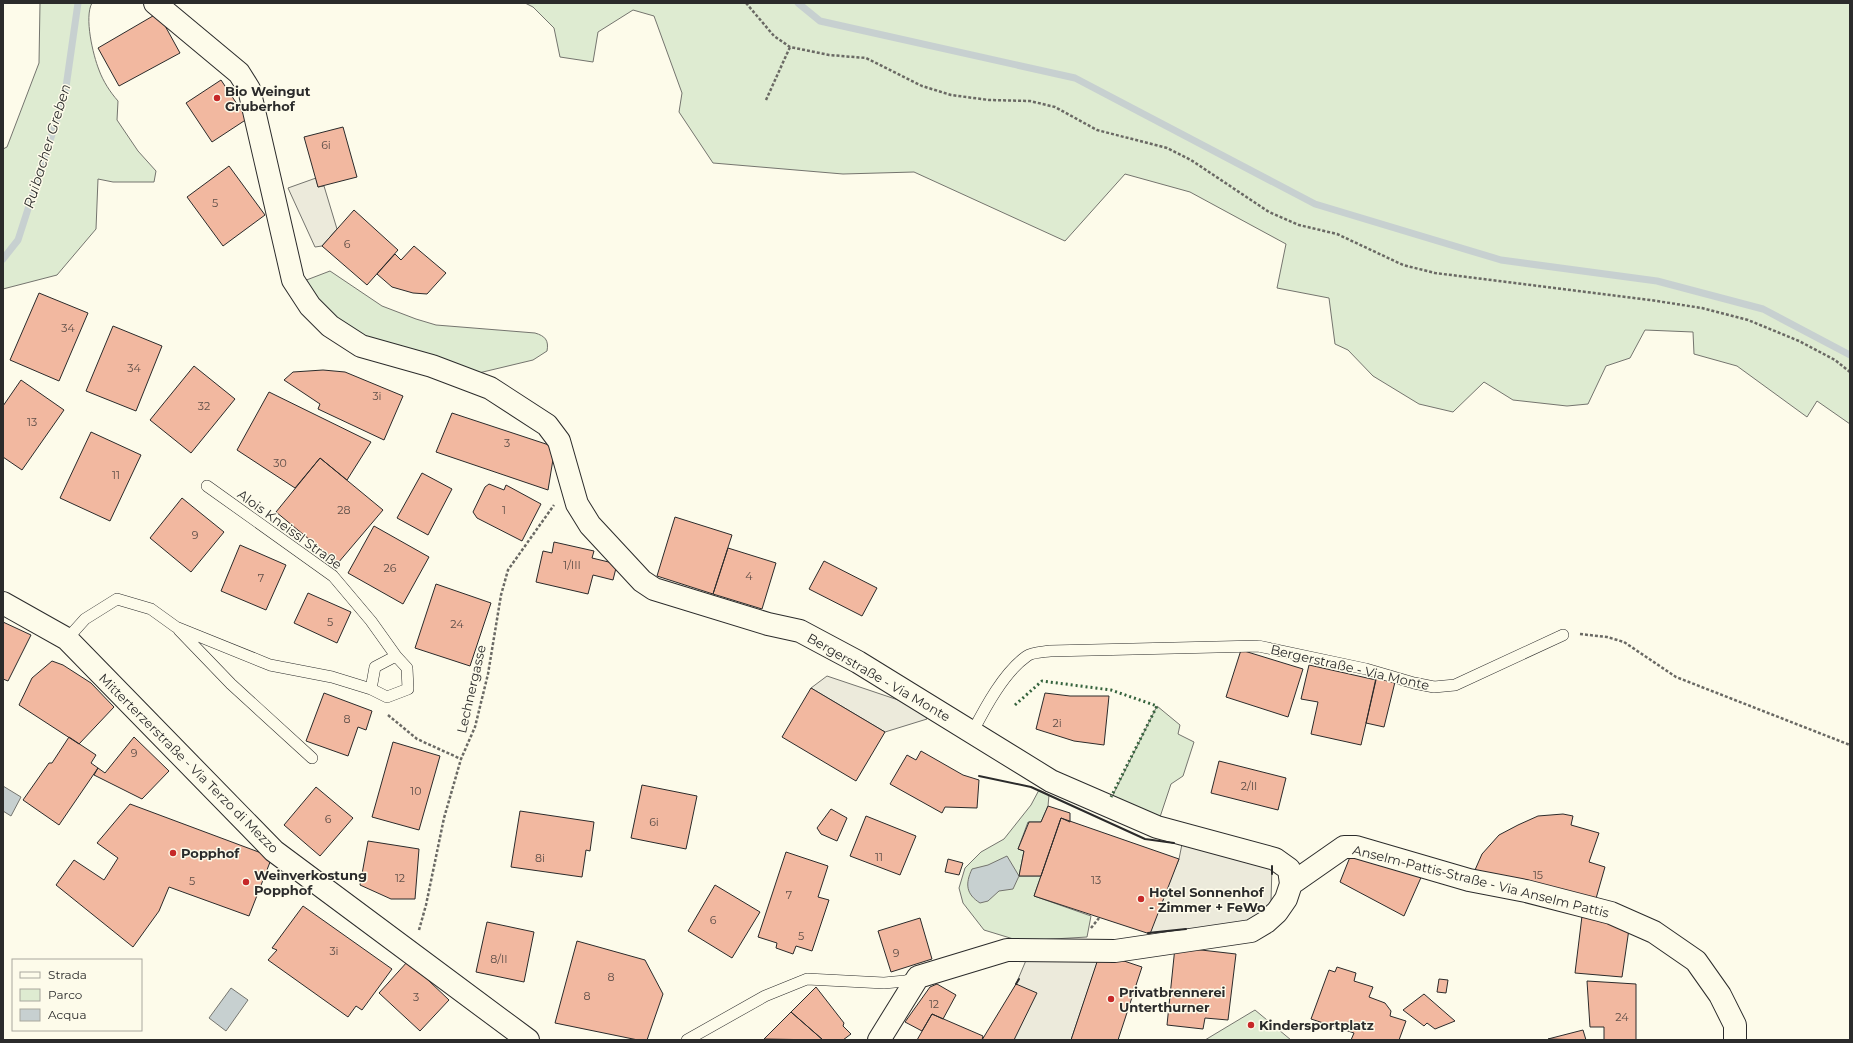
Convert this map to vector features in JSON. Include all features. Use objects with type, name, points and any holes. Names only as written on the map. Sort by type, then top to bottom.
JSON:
[{"type":"street","name":"Bergerstraße - Via Monte","points":[[155,3],[239,72],[249,89],[293,280],[310,306],[330,326],[361,346],[432,366],[490,388],[547,425],[559,441],[565,456],[570,482],[577,504],[590,525],[637,576],[654,589],[768,624],[800,631],[858,662],[973,731],[1052,781],[1157,826],[1275,859],[1289,869],[1291,884]]},
{"type":"street","name":"Mitterterzerstraße - Via Terzo di Mezzo","points":[[3,603],[67,640],[274,851],[528,1040]]},
{"type":"street","name":"Anselm-Pattis-Straße - Via Anselm Pattis","points":[[1291,884],[1344,847],[1356,847],[1469,880],[1526,891],[1611,913],[1654,932],[1696,961],[1720,995],[1735,1025],[1735,1040]]},
{"type":"street","points":[[879,1040],[918,977],[1007,950],[1115,951],[1251,931],[1266,922],[1277,912],[1286,899],[1291,884]]},
{"type":"lane","name":"Alois Kneissl Straße","points":[[176,627],[270,665],[332,677],[371,689],[387,697],[408,689],[407,668],[396,656],[371,621],[333,576],[207,486]]},
{"type":"lane","name":"Alois Kneissl Straße","points":[[67,640],[85,619],[116,599],[151,609],[176,627],[231,684],[312,758]]},
{"type":"lane","name":"Bergerstraße - Via Monte","points":[[973,731],[1000,686],[1013,670],[1028,656],[1050,651],[1258,646],[1366,669],[1414,683],[1434,687],[1455,685],[1563,635]]},
{"type":"lane","points":[[371,689],[375,667],[396,656]]},
{"type":"lane","points":[[687,1040],[765,996],[807,979],[884,983],[905,981],[918,977]]},
{"type":"path","points":[[746,3],[774,36],[790,47],[828,55],[866,58],[922,86],[952,95],[989,100],[1030,101],[1055,107],[1097,130],[1167,148],[1191,160],[1269,212],[1299,225],[1337,234],[1402,265],[1435,273],[1702,308],[1748,320],[1799,341],[1835,360],[1850,372]]},
{"type":"path","points":[[766,100],[790,47]]},
{"type":"path","name":"Lechnergasse","points":[[418,931],[426,905],[444,818],[461,759],[475,727],[488,674],[500,596],[508,570],[570,482]]},
{"type":"path","points":[[1563,635],[1581,633],[1608,636],[1624,642],[1676,677],[1850,745]]},
{"type":"path","points":[[371,689],[381,709],[417,738],[461,759]]},
{"type":"path","points":[[1088,931],[1099,918]]},
{"type":"green space","points":[[40,3],[92,3],[90,9],[89,26],[92,46],[103,78],[118,101],[117,120],[138,151],[156,171],[154,182],[113,182],[98,179],[96,229],[57,275],[3,289],[3,149],[7,147],[39,63]]},
{"type":"green space","points":[[525,3],[1850,3],[1850,424],[1817,401],[1807,417],[1737,366],[1694,354],[1693,332],[1645,330],[1630,358],[1606,366],[1588,404],[1567,406],[1513,400],[1484,382],[1453,412],[1419,404],[1373,376],[1348,350],[1335,344],[1329,298],[1277,288],[1286,244],[1190,192],[1125,174],[1065,241],[914,172],[843,174],[713,163],[679,112],[682,93],[654,16],[633,10],[598,32],[593,62],[560,57],[554,28],[533,7]]},
{"type":"green space","points":[[330,271],[382,306],[416,319],[436,325],[535,333],[546,339],[547,351],[533,360],[462,377],[361,346],[296,284]]},
{"type":"green space","points":[[1157,706],[1180,725],[1178,734],[1194,742],[1183,776],[1171,784],[1157,826],[1108,805]]},
{"type":"green space","points":[[1039,790],[1049,795],[1048,806],[1041,822],[1028,822],[1018,849],[1024,851],[1019,876],[1041,876],[1034,896],[1091,916],[1087,937],[1020,941],[984,930],[963,903],[959,888],[965,868],[981,852],[1004,839],[1031,805]]},
{"type":"green space","name":"Kindersportplatz","points":[[1255,1010],[1291,1040],[1205,1040]]},
{"type":"shaded area","points":[[316,178],[318,187],[324,186],[337,229],[322,246],[315,247],[288,188]]},
{"type":"shaded area","points":[[827,676],[922,708],[927,719],[885,732],[811,688]]},
{"type":"shaded area","points":[[1182,844],[1272,866],[1271,901],[1263,913],[1242,924],[1148,933],[1179,859]]},
{"type":"shaded area","points":[[1027,958],[1099,958],[1071,1040],[1014,1040],[1016,984]]},
{"type":"water","points":[[3,786],[21,797],[11,816],[3,811]]},
{"type":"water","points":[[1007,856],[1019,876],[1013,889],[999,891],[988,901],[980,903],[975,900],[968,888],[968,879],[972,869],[988,865]]},
{"type":"water","points":[[231,988],[248,1000],[226,1031],[209,1018]]},
{"type":"building","points":[[158,13],[180,53],[119,86],[98,48]]},
{"type":"building","points":[[221,80],[247,119],[212,142],[186,103]]},
{"type":"building","points":[[343,127],[357,177],[318,187],[304,137]]},
{"type":"building","points":[[229,166],[265,215],[223,246],[187,197]]},
{"type":"building","points":[[354,210],[398,250],[367,285],[322,246]]},
{"type":"building","points":[[414,246],[446,273],[427,294],[413,293],[392,287],[377,274],[395,254],[401,260]]},
{"type":"building","points":[[39,293],[88,313],[59,381],[10,360]]},
{"type":"building","points":[[113,326],[162,346],[136,411],[86,391]]},
{"type":"building","points":[[194,366],[235,399],[191,453],[150,420]]},
{"type":"building","points":[[323,370],[345,372],[403,396],[384,440],[318,409],[320,404],[284,380],[293,372]]},
{"type":"building","points":[[21,380],[64,410],[22,470],[3,457],[3,406]]},
{"type":"building","points":[[269,392],[371,442],[347,480],[320,458],[295,488],[237,450]]},
{"type":"building","points":[[452,413],[555,447],[548,490],[436,452]]},
{"type":"building","points":[[91,432],[141,455],[110,521],[60,498]]},
{"type":"building","points":[[320,458],[383,510],[338,563],[276,512]]},
{"type":"building","points":[[422,473],[452,489],[428,535],[397,518]]},
{"type":"building","points":[[489,484],[504,490],[506,485],[541,504],[522,541],[477,518],[473,512],[485,487]]},
{"type":"building","points":[[182,498],[224,532],[191,572],[150,538]]},
{"type":"building","points":[[675,517],[732,535],[713,594],[657,576]]},
{"type":"building","points":[[374,526],[429,557],[403,604],[348,573]]},
{"type":"building","points":[[554,542],[594,551],[592,558],[617,564],[613,580],[593,575],[588,594],[536,582],[543,551],[552,553]]},
{"type":"building","points":[[240,545],[286,565],[266,610],[221,591]]},
{"type":"building","points":[[728,548],[776,563],[762,609],[713,594]]},
{"type":"building","points":[[824,561],[877,588],[862,616],[809,589]]},
{"type":"building","points":[[436,584],[491,603],[470,666],[415,648]]},
{"type":"building","points":[[308,593],[351,612],[337,643],[294,623]]},
{"type":"building","points":[[3,622],[31,635],[8,681],[3,679]]},
{"type":"building","points":[[1241,650],[1303,669],[1288,717],[1226,697]]},
{"type":"building","points":[[52,661],[63,665],[91,683],[114,707],[79,744],[19,705],[32,678]]},
{"type":"building","points":[[1309,665],[1376,680],[1361,745],[1311,734],[1318,702],[1301,699]]},
{"type":"building","points":[[1376,678],[1395,682],[1384,727],[1366,723]]},
{"type":"building","points":[[811,688],[885,732],[856,781],[782,737]]},
{"type":"building","points":[[324,693],[372,711],[366,730],[358,727],[348,756],[306,741]]},
{"type":"building","points":[[1045,693],[1070,696],[1109,696],[1104,745],[1074,741],[1036,729]]},
{"type":"building","points":[[69,737],[96,755],[91,763],[98,768],[59,825],[23,800],[49,763],[52,763]]},
{"type":"building","points":[[134,737],[169,771],[142,799],[94,775],[98,768],[105,773]]},
{"type":"building","points":[[393,742],[440,756],[419,830],[372,817]]},
{"type":"building","points":[[921,751],[963,775],[979,780],[977,808],[945,807],[942,813],[890,784],[907,755],[916,760]]},
{"type":"building","points":[[1219,761],[1286,778],[1278,810],[1211,793]]},
{"type":"building","points":[[642,785],[697,796],[686,849],[631,838]]},
{"type":"building","points":[[316,787],[353,818],[320,856],[284,825]]},
{"type":"building","points":[[130,804],[272,857],[249,916],[169,887],[159,911],[133,947],[56,885],[74,860],[104,880],[118,858],[97,843]]},
{"type":"building","points":[[1048,806],[1070,813],[1070,822],[1061,818],[1041,876],[1019,876],[1024,851],[1018,849],[1029,822],[1041,822]]},
{"type":"building","points":[[831,809],[847,818],[837,841],[821,834],[817,828]]},
{"type":"building","points":[[520,811],[594,822],[590,851],[586,850],[582,877],[511,867]]},
{"type":"building","points":[[1563,814],[1573,816],[1571,825],[1599,833],[1589,862],[1605,867],[1595,902],[1475,870],[1482,854],[1499,835],[1538,816]]},
{"type":"building","points":[[866,816],[916,836],[900,875],[850,856]]},
{"type":"building","points":[[1061,818],[1179,859],[1150,934],[1034,896]]},
{"type":"building","points":[[368,841],[419,849],[415,899],[391,899],[360,885]]},
{"type":"building","points":[[786,852],[828,866],[818,897],[829,900],[812,951],[796,946],[793,954],[776,948],[777,943],[758,937]]},
{"type":"building","points":[[1352,852],[1423,873],[1404,916],[1340,882]]},
{"type":"building","points":[[948,859],[963,863],[959,875],[945,872]]},
{"type":"building","points":[[715,885],[760,912],[732,958],[688,931]]},
{"type":"building","points":[[303,906],[392,969],[362,1010],[356,1006],[348,1017],[268,960],[277,950],[272,948]]},
{"type":"building","points":[[1582,916],[1629,929],[1622,977],[1575,973]]},
{"type":"building","points":[[920,918],[932,959],[891,972],[878,931]]},
{"type":"building","points":[[487,922],[534,932],[524,982],[476,972]]},
{"type":"building","points":[[577,941],[645,960],[663,994],[647,1040],[638,1040],[555,1023]]},
{"type":"building","points":[[1175,947],[1236,954],[1228,1020],[1205,1018],[1203,1029],[1167,1025]]},
{"type":"building","points":[[1100,953],[1142,967],[1118,1040],[1071,1040]]},
{"type":"building","points":[[408,961],[449,1000],[420,1031],[379,993]]},
{"type":"building","points":[[1337,967],[1356,973],[1354,981],[1373,987],[1369,997],[1385,1003],[1391,1011],[1390,1016],[1406,1021],[1399,1040],[1351,1040],[1354,1033],[1311,1019],[1329,970],[1335,972]]},
{"type":"building","points":[[1439,979],[1448,980],[1446,993],[1437,992]]},
{"type":"building","points":[[1587,981],[1636,984],[1636,1040],[1604,1040],[1604,1027],[1590,1027]]},
{"type":"building","points":[[937,984],[956,995],[943,1019],[932,1014],[922,1031],[905,1022],[930,987]]},
{"type":"building","points":[[1016,984],[1037,993],[1014,1040],[982,1040]]},
{"type":"building","points":[[816,987],[844,1023],[843,1026],[851,1034],[843,1040],[823,1040],[791,1012]]},
{"type":"building","points":[[1424,994],[1455,1021],[1435,1029],[1427,1023],[1424,1026],[1403,1010]]},
{"type":"building","points":[[791,1012],[823,1040],[764,1039]]},
{"type":"building","points":[[932,1014],[983,1036],[982,1040],[917,1040]]},
{"type":"building","points":[[1583,1030],[1586,1040],[1548,1039]]},
{"type":"waterway","name":"Ruibacher Greben","points":[[3,259],[18,240],[65,94],[78,3]]},
{"type":"waterway","points":[[798,3],[820,21],[1075,78],[1315,204],[1501,260],[1657,281],[1763,309],[1850,355]]},
{"type":"hedge","points":[[1015,705],[1042,681],[1111,690],[1157,706],[1111,797]]},
{"type":"wall","points":[[979,776],[1031,787],[1145,839],[1174,843]]},
{"type":"wall","points":[[1272,866],[1272,874]]},
{"type":"wall","points":[[1148,933],[1186,929]]},
{"type":"wall","points":[[1016,984],[1019,979]]},
{"type":"place","name":"Bio Weingut Gruberhof","points":[[217,98]]},
{"type":"place","name":"Popphof","points":[[173,853]]},
{"type":"place","name":"Weinverkostung Popphof","points":[[246,882]]},
{"type":"place","name":"Hotel Sonnenhof - Zimmer + FeWo","points":[[1141,899]]},
{"type":"place","name":"Privatbrennerei Unterthurner","points":[[1111,999]]},
{"type":"place","name":"Kindersportplatz","points":[[1251,1025]]}]
